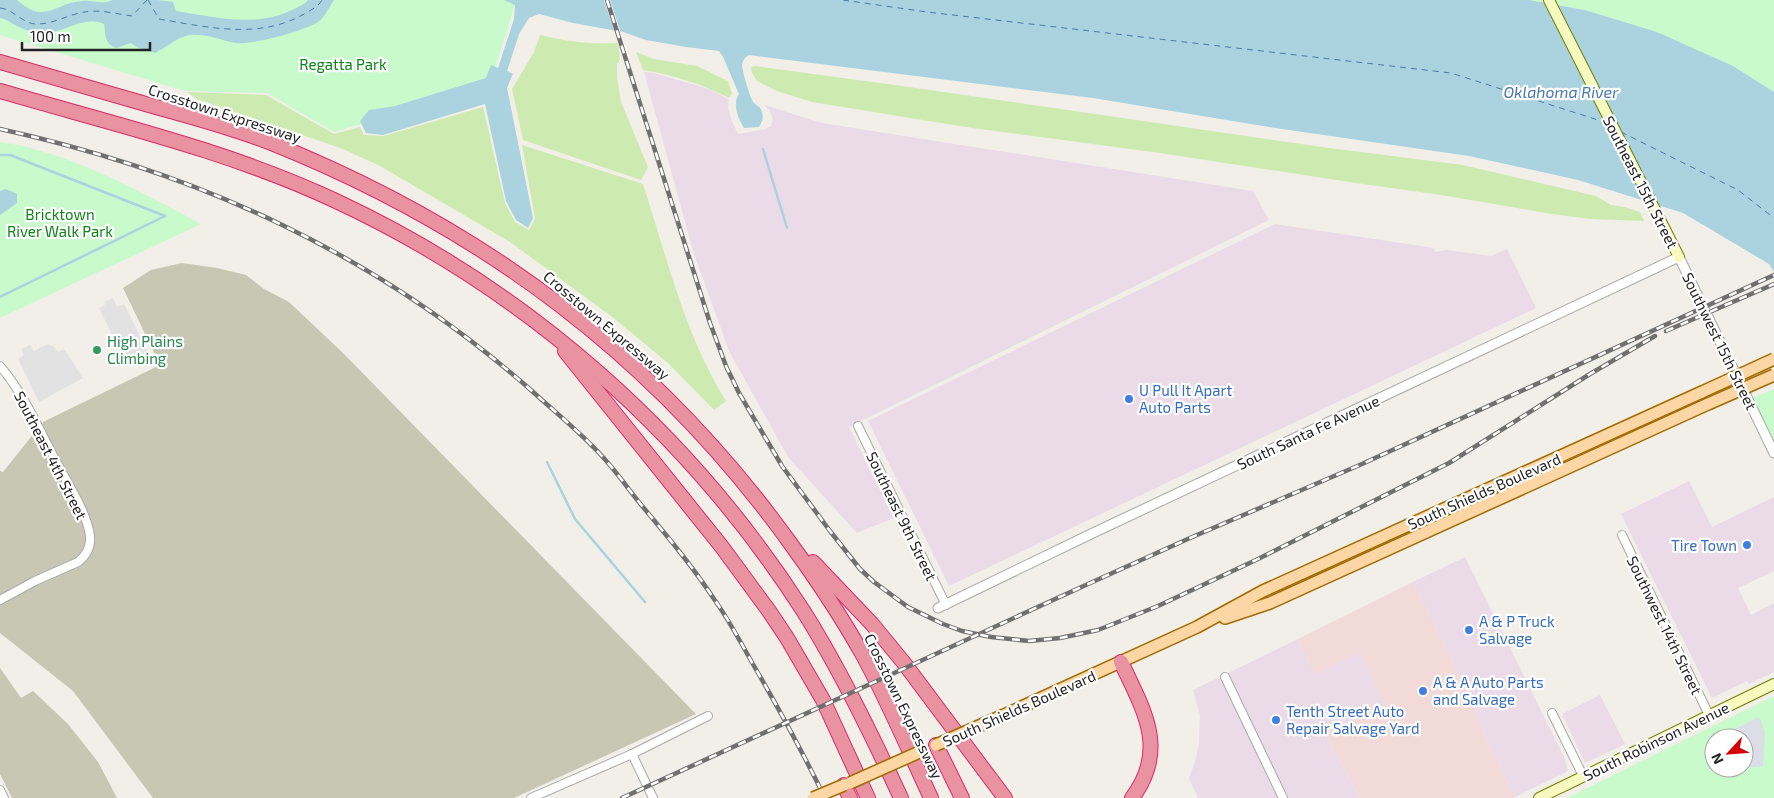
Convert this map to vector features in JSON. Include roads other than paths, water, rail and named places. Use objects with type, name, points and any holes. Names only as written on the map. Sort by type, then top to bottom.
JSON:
[{"type":"highway","name":"Crosstown Expressway","points":[[0,62],[216,124],[317,162],[386,194],[453,232],[532,283],[595,332],[669,399],[711,443],[778,526],[816,579],[863,655],[931,798]]},
{"type":"highway","points":[[0,91],[251,166],[336,201],[400,233],[458,267],[549,331],[583,359],[655,425],[723,500],[805,614],[843,680],[901,798]]},
{"type":"highway","points":[[549,331],[722,547],[769,611],[823,700],[868,798]]},
{"type":"highway","points":[[778,526],[872,624],[899,656],[1005,798]]},
{"type":"highway","points":[[1122,662],[1146,719],[1151,743],[1144,780],[1132,798]]},
{"type":"highway","points":[[936,745],[962,798]]},
{"type":"main road","name":"Southeast 15th Street","points":[[1549,0],[1677,252]]},
{"type":"main road","name":"South Shields Boulevard","points":[[813,798],[848,789],[936,745],[1197,628],[1264,590],[1774,359]]},
{"type":"main road","name":"South Shields Boulevard","points":[[1197,628],[1270,603],[1774,374]]},
{"type":"main road","name":"South Robinson Avenue","points":[[1539,798],[1774,684]]},
{"type":"street","name":"Southwest 15th Street","points":[[1677,252],[1774,453]]},
{"type":"street","name":"South Santa Fe Avenue","points":[[942,606],[1677,252]]},
{"type":"street","name":"Southeast 4th Street","points":[[0,366],[14,382],[74,496],[90,535],[89,549],[84,558],[0,600]]},
{"type":"street","name":"Southeast 9th Street","points":[[858,426],[942,606]]},
{"type":"street","name":"Southwest 14th Street","points":[[1622,535],[1709,715]]},
{"type":"street","points":[[1225,677],[1283,798]]},
{"type":"street","points":[[1552,713],[1583,776]]},
{"type":"street","points":[[531,798],[632,754],[708,716]]},
{"type":"street","points":[[632,754],[654,798]]},
{"type":"street","points":[[0,790],[4,798]]},
{"type":"water","points":[[0,0],[17,0],[27,8],[43,12],[73,2],[157,0],[173,2],[176,11],[220,18],[249,20],[264,19],[278,15],[301,6],[308,0],[334,0],[325,15],[318,22],[290,33],[265,40],[244,43],[202,35],[190,35],[176,40],[155,53],[139,48],[131,43],[116,48],[112,46],[106,39],[104,24],[98,22],[84,22],[47,33],[25,30],[0,18]]},
{"type":"water","name":"Oklahoma River","points":[[504,0],[1529,0],[1585,10],[1657,32],[1733,66],[1774,92],[1774,272],[1769,264],[1683,213],[1578,180],[1469,156],[1269,127],[1093,98],[749,55],[742,63],[743,72],[750,96],[761,109],[763,118],[759,127],[744,128],[736,107],[739,94],[719,51],[646,40],[623,32],[573,23],[539,14],[529,18],[519,34],[507,71],[513,74],[507,88],[533,218],[528,228],[516,220],[506,201],[485,104],[383,135],[366,133],[360,121],[369,110],[395,106],[486,78],[491,65],[498,68],[514,19],[515,5]]},
{"type":"water","points":[[6,189],[17,194],[17,203],[0,215],[0,191]]},
{"type":"waterway","points":[[763,149],[787,228]]},
{"type":"waterway","points":[[0,155],[10,155],[165,216]]},
{"type":"waterway","points":[[0,297],[165,216]]},
{"type":"waterway","points":[[547,462],[575,519],[645,602]]},
{"type":"railway","points":[[607,0],[710,323],[726,366],[739,393],[782,466],[860,569],[874,582],[908,607],[962,631],[991,637],[1029,641],[1060,638],[1098,630],[1158,606],[1256,560],[1449,463],[1590,374],[1655,336]]},
{"type":"railway","points":[[0,129],[74,147],[146,169],[216,195],[283,226],[349,260],[412,299],[473,342],[532,391],[593,447],[612,467],[689,564],[735,632],[791,731],[825,798]]},
{"type":"railway","points":[[622,798],[1088,584],[1362,464],[1774,275]]},
{"type":"railway","points":[[1666,331],[1774,284]]},
{"type":"place","name":"High Plains Climbing","points":[[97,350]]},
{"type":"place","name":"U Pull It Apart Auto Parts","points":[[1129,399]]},
{"type":"place","name":"Tire Town","points":[[1747,545]]},
{"type":"place","name":"A & P Truck Salvage","points":[[1469,630]]},
{"type":"place","name":"A & A Auto Parts and Salvage","points":[[1423,691]]},
{"type":"place","name":"Tenth Street Auto Repair Salvage Yard","points":[[1276,720]]},
{"type":"park label","name":"Regatta Park","points":[[343,64]]},
{"type":"park label","name":"Bricktown River Walk Park","points":[[60,222]]}]
